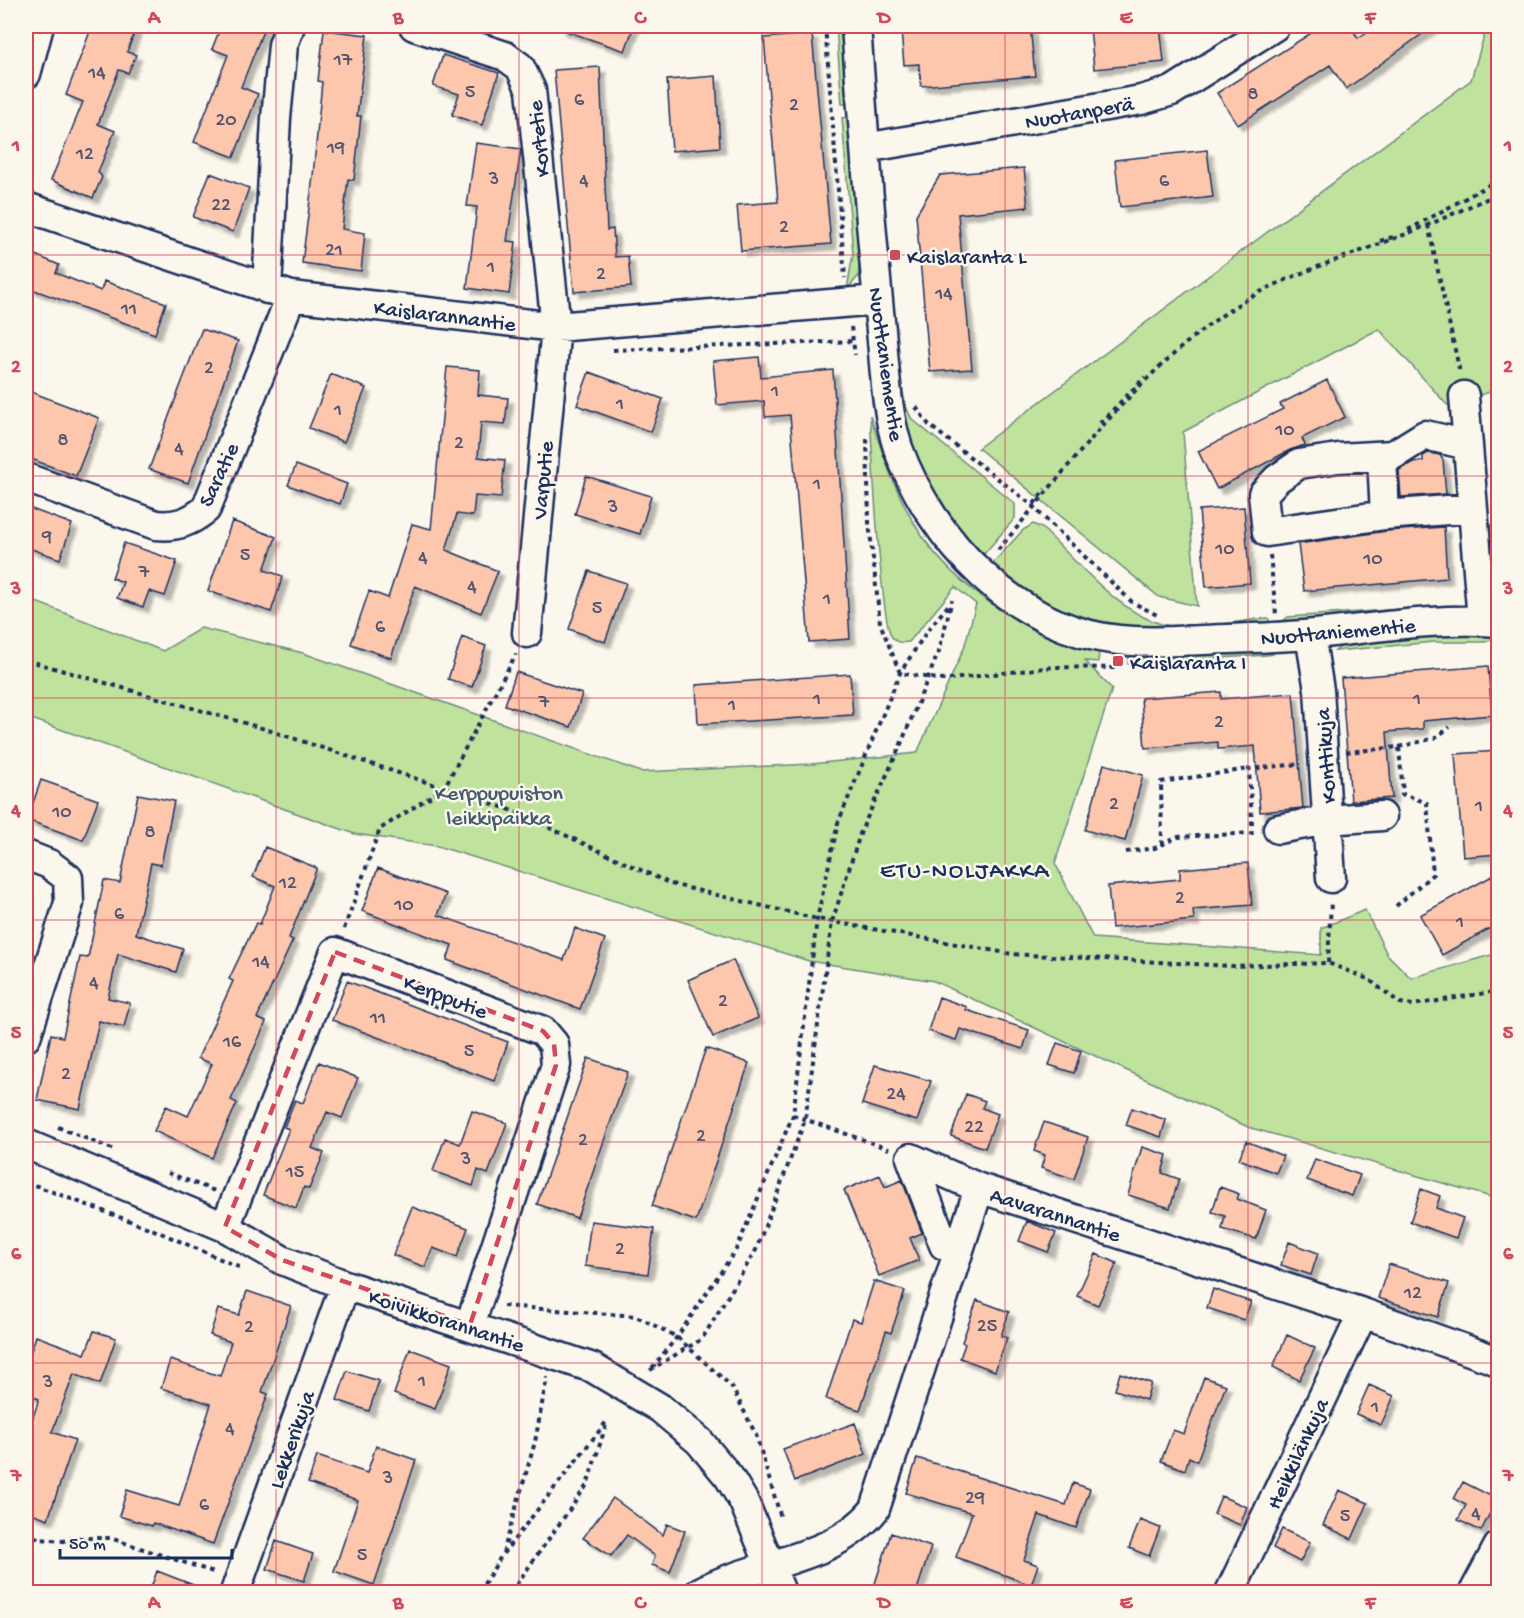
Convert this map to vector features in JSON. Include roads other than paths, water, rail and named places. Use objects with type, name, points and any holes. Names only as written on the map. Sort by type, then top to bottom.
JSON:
[{"type":"street","points":[[26,74],[39,26]]},
{"type":"street","points":[[279,293],[276,118],[283,45],[290,26]]},
{"type":"street","name":"Kortetie","points":[[414,26],[505,56],[520,68],[531,90],[556,327]]},
{"type":"street","name":"Nuottaniementie","points":[[856,26],[878,300],[890,414],[898,447],[912,482],[928,511],[970,563],[1031,612],[1072,630],[1118,640],[1164,642],[1310,635],[1396,626],[1490,622]]},
{"type":"street","name":"Nuotanperä","points":[[865,148],[1141,100],[1172,91],[1275,26]]},
{"type":"street","name":"Kaislarannantie","points":[[26,207],[279,293],[556,327],[878,300]]},
{"type":"street","name":"Saratie","points":[[26,478],[156,525],[168,526],[193,520],[206,508],[279,293]]},
{"type":"street","name":"Varputie","points":[[527,633],[556,327]]},
{"type":"street","points":[[1464,396],[1473,508],[1490,622]]},
{"type":"street","points":[[1468,445],[1425,435],[1393,456],[1338,458],[1299,464],[1263,494],[1267,532],[1385,515],[1473,508]]},
{"type":"street","points":[[1382,457],[1385,515]]},
{"type":"street","name":"Konttikuja","points":[[1310,635],[1319,690],[1331,878]]},
{"type":"street","points":[[1265,831],[1328,820],[1382,816]]},
{"type":"street","points":[[26,855],[49,864],[68,878],[69,903],[26,1037]]},
{"type":"street","name":"Kerpputie","points":[[225,1227],[335,952],[543,1031],[554,1044],[556,1065],[470,1326]]},
{"type":"street","name":"Koivikkorannantie","points":[[26,1144],[225,1227],[282,1260],[345,1285],[593,1368],[660,1408],[699,1441],[729,1477],[744,1502],[772,1566],[781,1593]]},
{"type":"street","points":[[958,1251],[944,1245],[912,1158],[979,1188]]},
{"type":"street","name":"Aavarannantie","points":[[700,1593],[811,1553],[862,1526],[875,1509],[979,1188],[1363,1313],[1498,1361]]},
{"type":"street","name":"Lekkerikuja","points":[[238,1587],[345,1285]]},
{"type":"street","name":"Heikkilänkuja","points":[[1230,1593],[1363,1313]]},
{"type":"street","points":[[1474,1593],[1498,1546]]},
{"type":"place","name":"Kaislaranta L","points":[[895,255]]},
{"type":"place","name":"Kaislaranta I","points":[[1118,661]]},
{"type":"district","name":"ETU-NOLJAKKA","points":[[965,869]]},
{"type":"park label","name":"Kerppupuiston leikkipaikka","points":[[499,804]]}]
